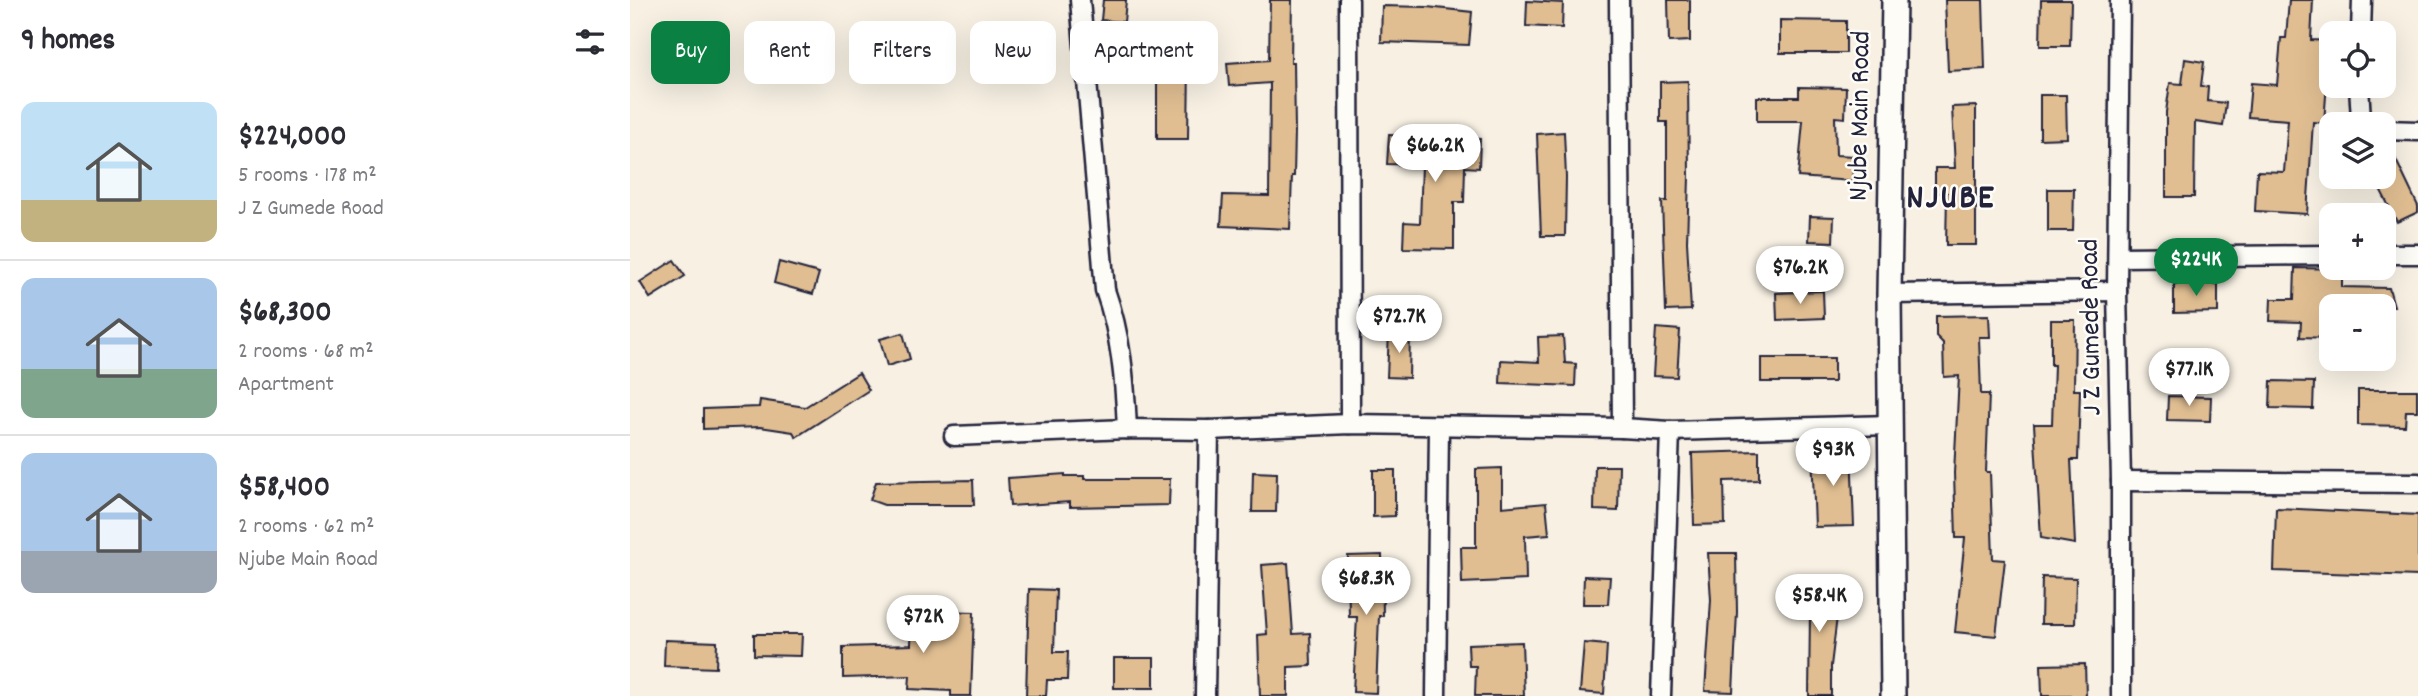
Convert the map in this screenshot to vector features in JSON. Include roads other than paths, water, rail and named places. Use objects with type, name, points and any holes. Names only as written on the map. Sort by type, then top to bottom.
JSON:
[{"type":"street","points":[[1080,0],[1105,289],[1120,342],[1127,429]]},
{"type":"street","points":[[1349,0],[1350,425]]},
{"type":"street","points":[[1619,0],[1622,428]]},
{"type":"street","name":"Njube Main Road","points":[[1893,696],[1889,294],[1894,0]]},
{"type":"street","name":"J Z Gumede Road","points":[[2120,0],[2117,291],[2121,481],[2121,696]]},
{"type":"street","points":[[2361,21],[2362,0]]},
{"type":"street","points":[[2396,130],[2418,131]]},
{"type":"street","points":[[2396,254],[2418,254]]},
{"type":"street","points":[[2118,257],[2319,255]]},
{"type":"street","points":[[1889,294],[2117,291]]},
{"type":"street","points":[[954,436],[1127,429],[1209,430],[1350,425],[1670,431],[1891,425]]},
{"type":"street","points":[[1436,696],[1439,427]]},
{"type":"street","points":[[1205,696],[1209,430]]},
{"type":"street","points":[[1661,696],[1670,431]]},
{"type":"street","points":[[2121,481],[2418,483]]},
{"type":"district","name":"NJUBE","points":[[1951,200]]}]
